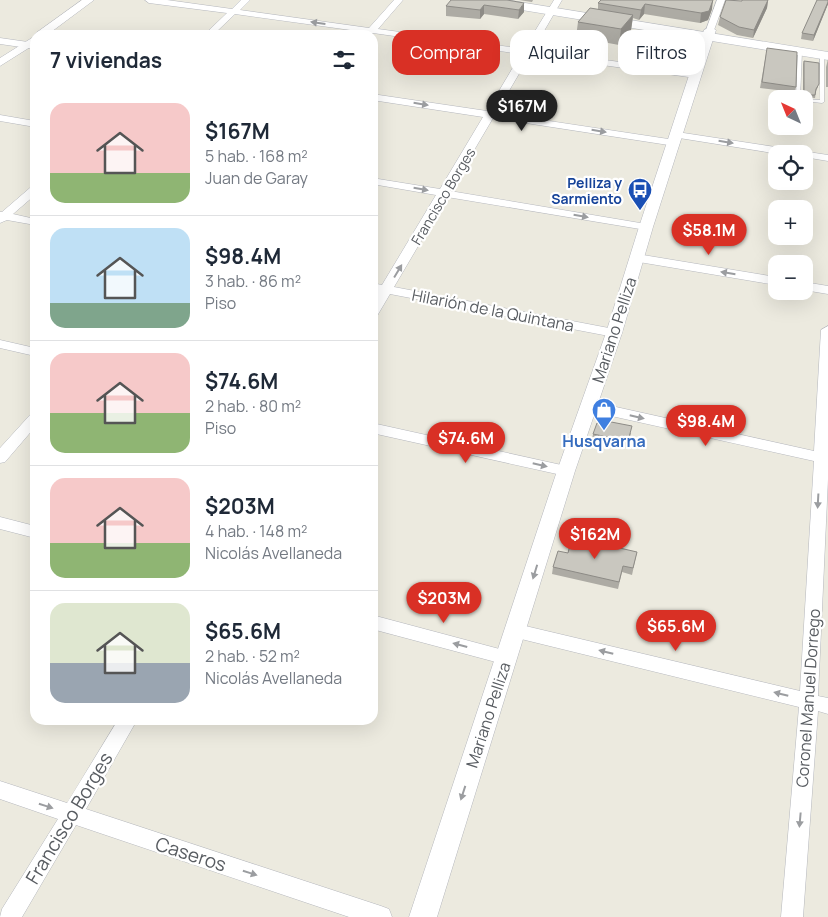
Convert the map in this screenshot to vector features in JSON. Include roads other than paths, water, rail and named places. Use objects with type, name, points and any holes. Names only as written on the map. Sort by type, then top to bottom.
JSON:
[{"type":"main road","points":[[485,0],[555,5]]},
{"type":"main road","points":[[528,0],[800,51],[826,53]]},
{"type":"main road","points":[[709,34],[826,53]]},
{"type":"street","points":[[47,30],[90,0]]},
{"type":"street","points":[[148,0],[233,11],[350,30]]},
{"type":"street","points":[[213,30],[246,0]]},
{"type":"street","points":[[372,30],[399,0]]},
{"type":"street","name":"Mariano Pelliza","points":[[705,47],[721,0]]},
{"type":"street","name":"Francisco Borges","points":[[540,30],[555,5]]},
{"type":"street","points":[[378,34],[510,49]]},
{"type":"street","points":[[0,41],[30,43]]},
{"type":"street","points":[[0,64],[30,44]]},
{"type":"street","name":"Francisco Borges","points":[[378,303],[514,75]]},
{"type":"street","name":"Mariano Pelliza","points":[[423,917],[517,631],[566,471],[614,333],[646,227],[696,75]]},
{"type":"street","points":[[378,98],[491,115],[768,150]]},
{"type":"street","points":[[0,118],[30,123]]},
{"type":"street","points":[[813,156],[828,158]]},
{"type":"street","points":[[378,182],[646,227]]},
{"type":"street","points":[[1,217],[30,193]]},
{"type":"street","points":[[1,217],[30,221]]},
{"type":"street","points":[[637,258],[768,280]]},
{"type":"street","name":"Hilarión de la Quintana","points":[[378,287],[614,333]]},
{"type":"street","points":[[813,288],[828,290]]},
{"type":"street","name":"Coronel Manuel Dorrego","points":[[792,917],[809,701],[824,458],[828,330]]},
{"type":"street","points":[[0,344],[30,351]]},
{"type":"street","points":[[590,406],[824,458]]},
{"type":"street","points":[[0,458],[30,424]]},
{"type":"street","points":[[378,429],[566,471]]},
{"type":"street","points":[[0,523],[30,531]]},
{"type":"street","points":[[378,624],[507,658]]},
{"type":"street","points":[[517,631],[828,706]]},
{"type":"street","name":"Francisco Borges","points":[[10,917],[125,725]]},
{"type":"street","name":"Caseros","points":[[0,790],[381,917]]},
{"type":"lane","points":[[798,90],[800,51]]},
{"type":"lane","points":[[813,101],[822,102],[826,53]]},
{"type":"place","name":"Pelliza y Sarmiento","points":[[640,211]]},
{"type":"place","name":"Husqvarna","points":[[604,431]]}]
